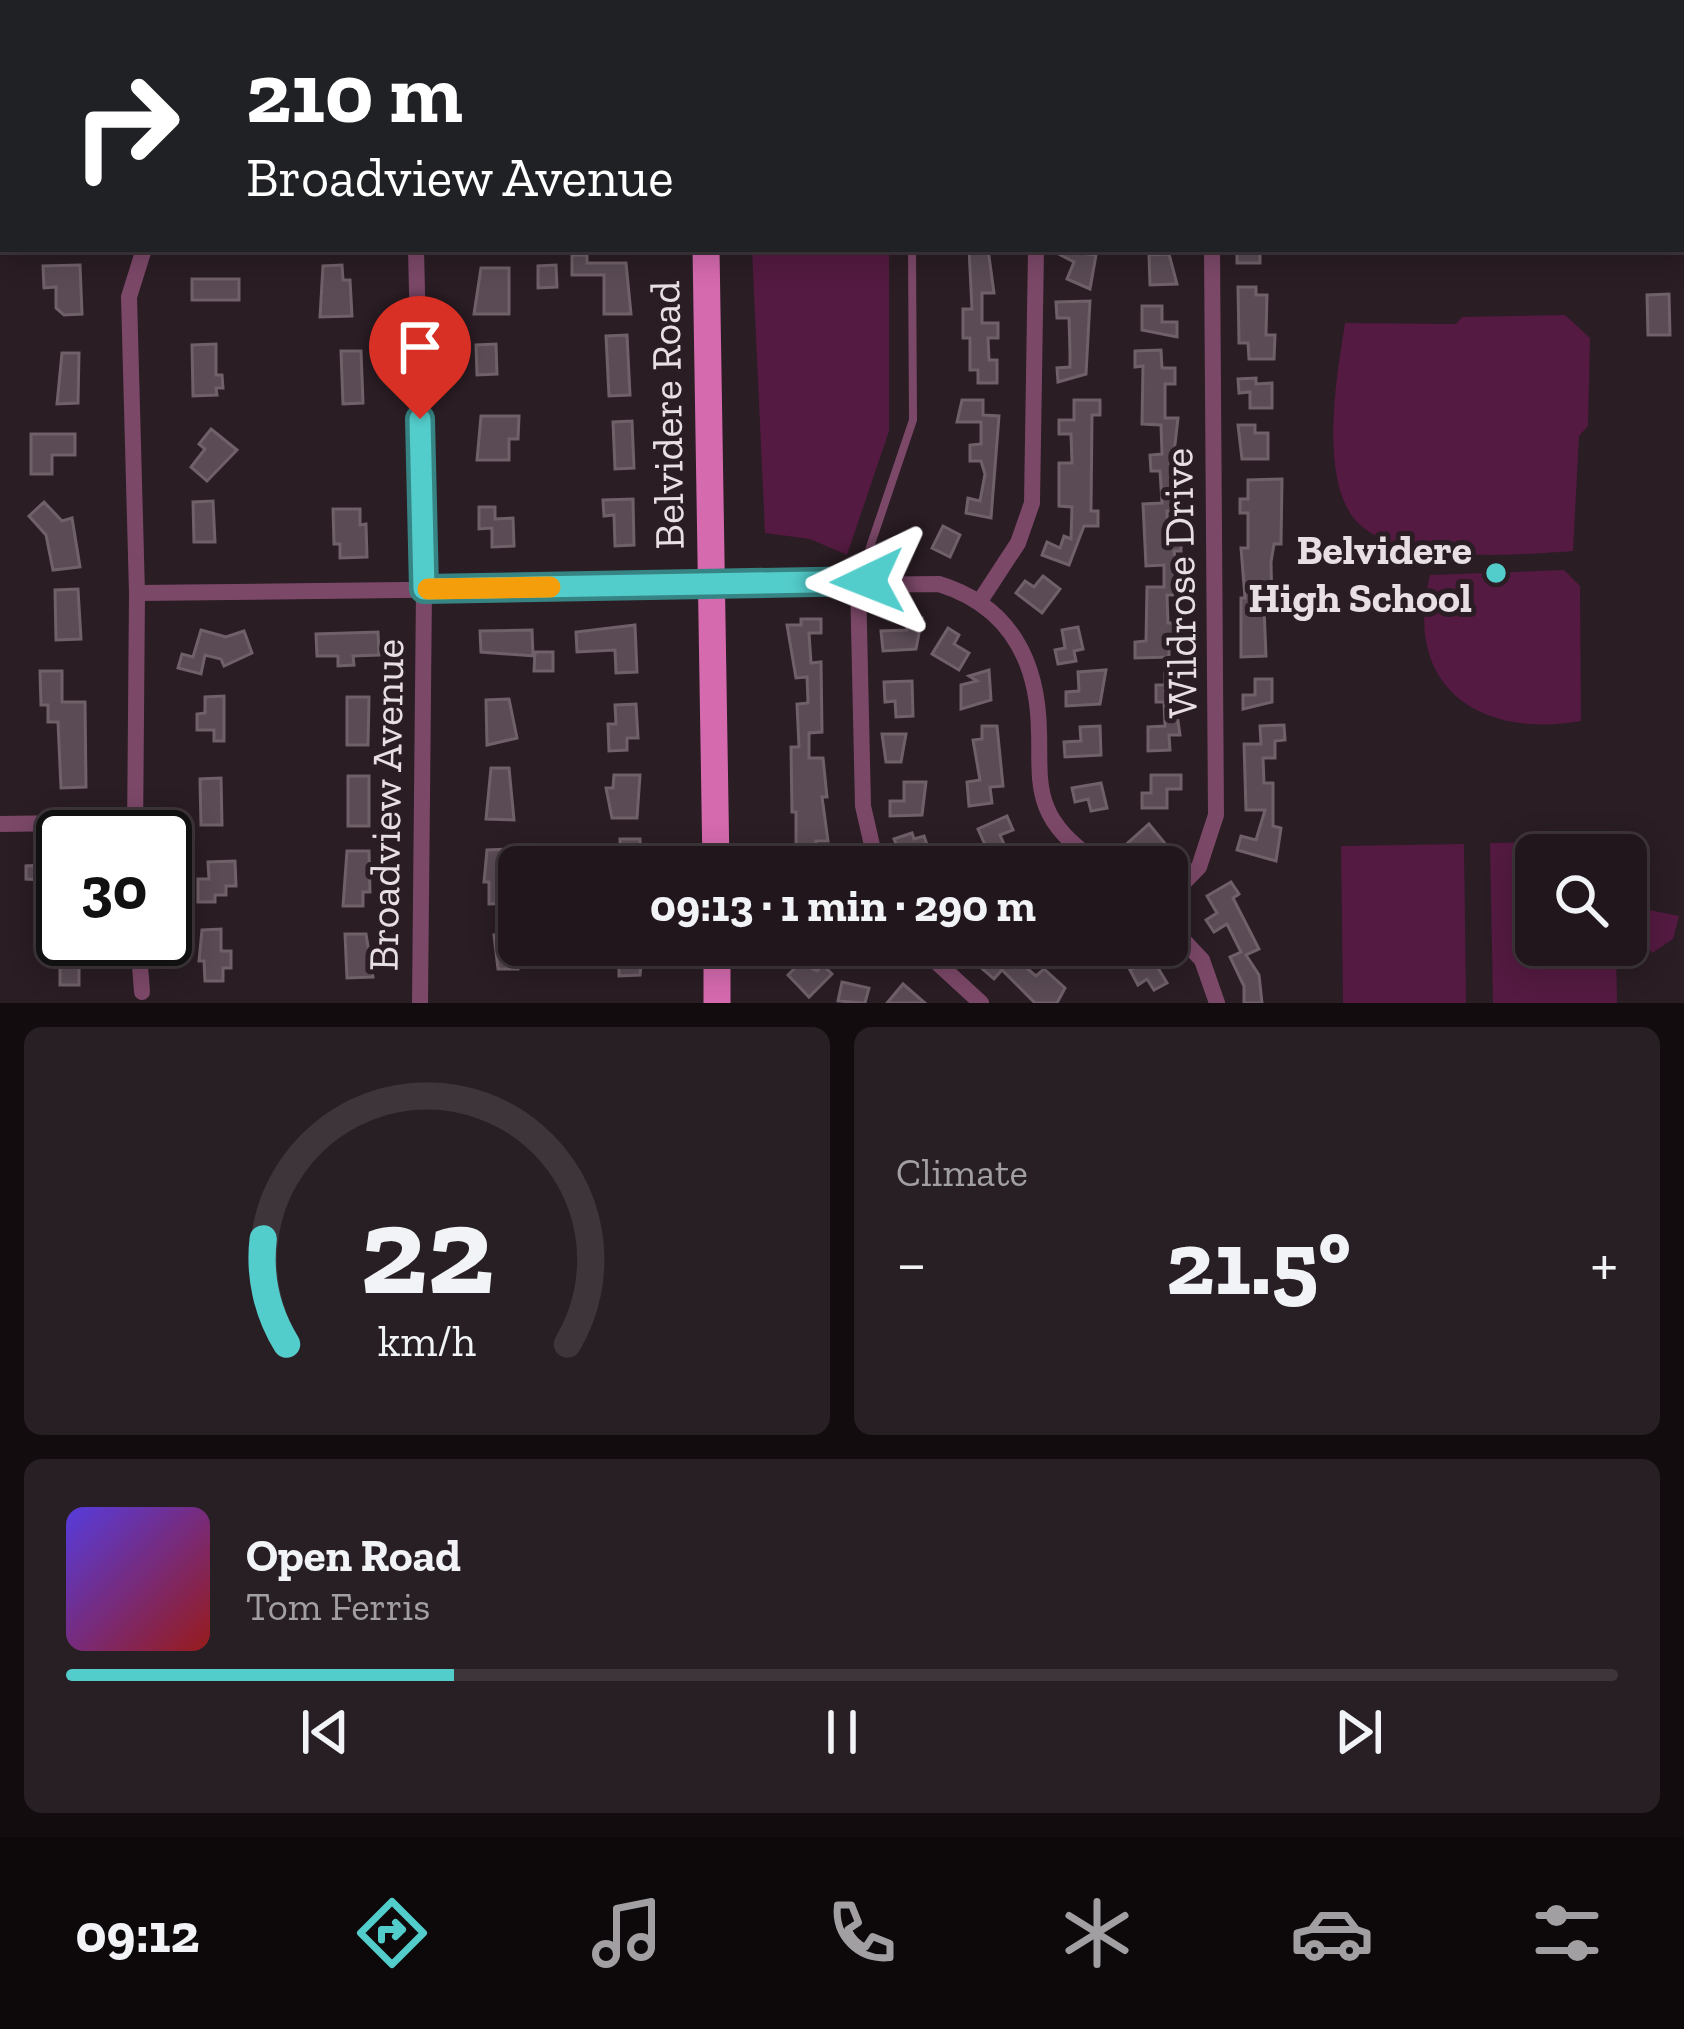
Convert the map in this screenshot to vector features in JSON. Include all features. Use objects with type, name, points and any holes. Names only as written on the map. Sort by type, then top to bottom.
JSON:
[{"type":"main road","name":"Belvidere Road","points":[[706,252],[716,846]]},
{"type":"main road","points":[[716,966],[717,1003]]},
{"type":"street","points":[[134,810],[137,592],[129,297],[143,252]]},
{"type":"street","name":"Broadview Avenue","points":[[416,252],[424,589],[420,1002]]},
{"type":"street","points":[[980,601],[1018,543],[1032,503],[1036,252]]},
{"type":"street","name":"Wildrose Drive","points":[[1188,878],[1199,867],[1216,815],[1212,252]]},
{"type":"street","points":[[137,592],[863,581],[939,584],[980,601],[1014,633],[1037,694],[1045,805],[1076,846]]},
{"type":"street","points":[[863,581],[863,806],[872,846]]},
{"type":"street","points":[[0,824],[36,825]]},
{"type":"street","points":[[1188,945],[1202,960],[1217,1003]]},
{"type":"street","points":[[140,966],[142,992]]},
{"type":"street","points":[[941,966],[981,1003]]},
{"type":"lane","points":[[863,581],[913,420],[912,252]]},
{"type":"shaded area","points":[[752,252],[889,252],[889,431],[847,555],[810,539],[765,533]]},
{"type":"shaded area","points":[[1565,315],[1590,338],[1588,426],[1579,436],[1573,551],[1491,555],[1429,551],[1376,536],[1357,522],[1345,503],[1334,454],[1335,397],[1345,323],[1456,324],[1462,317]]},
{"type":"shaded area","points":[[1564,570],[1580,586],[1581,721],[1510,721],[1481,712],[1456,696],[1438,675],[1427,647],[1424,614],[1430,575]]},
{"type":"shaded area","points":[[1490,843],[1515,843],[1515,966],[1616,966],[1617,1003],[1493,1003]]},
{"type":"shaded area","points":[[1464,844],[1466,1003],[1343,1003],[1341,846]]},
{"type":"shaded area","points":[[1647,909],[1679,916],[1673,939],[1652,953],[1647,943]]},
{"type":"building","points":[[969,252],[988,252],[994,293],[982,293],[982,323],[998,323],[998,338],[988,338],[989,360],[997,360],[997,383],[978,383],[978,370],[970,370],[970,338],[963,338],[963,309],[972,309]]},
{"type":"building","points":[[1055,252],[1096,255],[1090,289],[1067,279],[1074,262]]},
{"type":"building","points":[[1237,252],[1260,252],[1260,263],[1237,263]]},
{"type":"building","points":[[1169,254],[1177,284],[1150,285],[1149,255]]},
{"type":"building","points":[[572,255],[587,255],[587,263],[626,263],[631,314],[604,314],[604,275],[572,275]]},
{"type":"building","points":[[80,265],[82,314],[64,315],[56,308],[56,287],[44,288],[43,266]]},
{"type":"building","points":[[342,265],[343,280],[350,280],[352,316],[320,317],[323,266]]},
{"type":"building","points":[[556,265],[557,287],[538,288],[538,266]]},
{"type":"building","points":[[481,268],[509,268],[509,314],[474,314]]},
{"type":"building","points":[[192,279],[239,279],[239,300],[192,300]]},
{"type":"building","points":[[1238,287],[1256,287],[1256,295],[1267,295],[1266,335],[1275,335],[1274,359],[1249,359],[1248,343],[1239,343]]},
{"type":"building","points":[[1669,294],[1670,335],[1648,335],[1647,295]]},
{"type":"building","points":[[1090,301],[1086,374],[1058,382],[1057,368],[1070,367],[1070,352],[1069,318],[1057,318],[1056,302]]},
{"type":"building","points":[[1142,306],[1162,306],[1162,322],[1177,322],[1177,337],[1142,330]]},
{"type":"building","points":[[627,335],[630,395],[609,396],[606,336]]},
{"type":"building","points":[[216,344],[216,375],[222,375],[223,388],[216,388],[217,395],[193,396],[192,345]]},
{"type":"building","points":[[496,344],[497,374],[477,375],[476,345]]},
{"type":"building","points":[[1161,350],[1162,368],[1175,368],[1175,384],[1165,384],[1165,418],[1178,418],[1173,462],[1181,511],[1167,511],[1168,537],[1181,537],[1181,551],[1174,551],[1181,595],[1167,595],[1168,623],[1181,623],[1181,637],[1169,638],[1169,657],[1135,658],[1135,642],[1146,641],[1147,587],[1164,587],[1164,565],[1146,566],[1143,504],[1162,503],[1160,471],[1151,471],[1150,455],[1162,454],[1161,425],[1142,424],[1143,366],[1135,367],[1135,351]]},
{"type":"building","points":[[341,351],[361,351],[363,403],[343,404]]},
{"type":"building","points":[[62,353],[79,353],[78,403],[57,404]]},
{"type":"building","points":[[1256,378],[1256,384],[1272,383],[1272,408],[1250,408],[1250,392],[1239,393],[1238,379]]},
{"type":"building","points":[[962,400],[983,400],[983,415],[999,416],[991,518],[966,513],[968,498],[980,501],[985,474],[981,461],[970,461],[970,445],[981,444],[981,422],[957,422]]},
{"type":"building","points":[[1074,400],[1100,400],[1100,415],[1092,415],[1091,511],[1098,511],[1098,526],[1084,526],[1069,565],[1042,555],[1047,542],[1060,548],[1064,536],[1071,539],[1072,507],[1059,506],[1059,463],[1072,463],[1071,434],[1059,434],[1059,420],[1074,420]]},
{"type":"building","points":[[481,416],[519,416],[518,439],[509,439],[509,460],[477,460]]},
{"type":"building","points":[[632,421],[634,468],[615,469],[613,422]]},
{"type":"building","points":[[1238,425],[1255,425],[1255,433],[1268,433],[1268,459],[1242,459]]},
{"type":"building","points":[[211,429],[237,450],[207,481],[191,467],[205,449],[199,444]]},
{"type":"building","points":[[31,434],[75,434],[75,455],[52,455],[52,474],[31,474]]},
{"type":"building","points":[[1282,479],[1281,544],[1274,544],[1271,562],[1272,608],[1264,608],[1266,656],[1241,657],[1241,598],[1245,598],[1241,548],[1248,548],[1248,513],[1240,513],[1240,499],[1248,499],[1248,480]]},
{"type":"building","points":[[633,499],[634,545],[615,546],[614,515],[604,516],[603,500]]},
{"type":"building","points":[[213,501],[215,542],[194,542],[193,502]]},
{"type":"building","points":[[44,502],[62,521],[72,518],[80,567],[53,570],[46,535],[29,516]]},
{"type":"building","points":[[479,507],[495,507],[495,519],[513,518],[514,546],[492,547],[492,528],[479,529]]},
{"type":"building","points":[[333,509],[360,509],[360,525],[366,524],[367,557],[340,558],[340,544],[334,544]]},
{"type":"building","points":[[943,526],[960,535],[950,557],[932,548]]},
{"type":"building","points":[[1043,576],[1060,589],[1042,613],[1016,593],[1025,581],[1034,587]]},
{"type":"building","points":[[78,589],[81,639],[56,640],[55,590]]},
{"type":"building","points":[[922,618],[916,649],[883,651],[881,631],[907,630],[906,619]]},
{"type":"building","points":[[801,619],[821,619],[821,633],[809,633],[811,663],[821,662],[822,732],[809,733],[809,758],[823,758],[828,841],[816,841],[816,846],[796,846],[796,812],[792,812],[791,747],[799,747],[797,704],[808,703],[807,677],[796,678],[787,625],[801,625]]},
{"type":"building","points":[[635,625],[637,672],[616,673],[615,650],[577,652],[576,632]]},
{"type":"building","points":[[1078,627],[1083,649],[1074,651],[1076,661],[1058,664],[1055,650],[1065,648],[1062,630]]},
{"type":"building","points":[[948,628],[959,635],[954,644],[969,653],[959,670],[932,654]]},
{"type":"building","points":[[201,630],[226,637],[244,631],[252,653],[224,666],[221,659],[205,655],[201,674],[178,668],[182,654],[193,657]]},
{"type":"building","points":[[532,630],[533,656],[481,652],[480,631]]},
{"type":"building","points":[[378,632],[379,655],[353,656],[354,665],[338,666],[338,656],[317,656],[316,634]]},
{"type":"building","points":[[535,652],[553,652],[553,671],[534,671]]},
{"type":"building","points":[[989,670],[991,700],[961,709],[961,685],[977,681],[969,676]]},
{"type":"building","points":[[1106,670],[1100,704],[1066,706],[1066,692],[1079,691],[1078,672]]},
{"type":"building","points":[[40,671],[62,671],[62,702],[85,702],[86,787],[61,788],[58,722],[48,722],[48,705],[41,705]]},
{"type":"building","points":[[1165,673],[1180,673],[1180,694],[1174,694],[1180,735],[1169,735],[1170,750],[1148,751],[1148,727],[1165,726],[1164,702],[1156,702],[1156,685],[1165,685]]},
{"type":"building","points":[[1255,679],[1272,679],[1272,702],[1243,709],[1243,695],[1255,695]]},
{"type":"building","points":[[912,681],[913,716],[896,717],[895,701],[885,702],[884,682]]},
{"type":"building","points":[[224,696],[224,741],[214,741],[214,730],[197,730],[197,714],[205,713],[205,697]]},
{"type":"building","points":[[347,697],[369,697],[368,745],[347,745]]},
{"type":"building","points":[[509,699],[517,738],[487,745],[486,700]]},
{"type":"building","points":[[636,704],[638,738],[627,738],[627,750],[609,751],[608,724],[616,724],[615,705]]},
{"type":"building","points":[[1284,725],[1285,740],[1275,741],[1275,758],[1263,758],[1264,783],[1273,783],[1273,826],[1281,828],[1276,861],[1237,850],[1241,836],[1256,840],[1265,810],[1246,810],[1244,744],[1261,744],[1260,726]]},
{"type":"building","points":[[982,726],[997,726],[1003,786],[990,787],[992,803],[969,806],[967,782],[980,780],[973,740],[982,739]]},
{"type":"building","points":[[1100,726],[1101,755],[1065,757],[1064,742],[1081,741],[1080,727]]},
{"type":"building","points":[[882,734],[906,734],[901,762],[886,762]]},
{"type":"building","points":[[491,768],[509,768],[514,820],[486,819]]},
{"type":"building","points":[[614,775],[640,775],[637,818],[612,818],[606,788],[613,788]]},
{"type":"building","points":[[1151,775],[1181,775],[1181,789],[1167,789],[1167,808],[1142,808],[1142,793],[1151,793]]},
{"type":"building","points":[[348,776],[369,776],[369,826],[348,826]]},
{"type":"building","points":[[221,778],[222,825],[201,825],[200,779]]},
{"type":"building","points":[[904,782],[926,782],[922,815],[890,816],[890,801],[904,801]]},
{"type":"building","points":[[1101,783],[1107,808],[1091,811],[1088,799],[1075,802],[1072,788]]},
{"type":"building","points":[[1007,816],[1013,830],[1000,835],[1005,846],[986,846],[978,829]]},
{"type":"building","points":[[1149,824],[1167,846],[1124,846]]},
{"type":"building","points":[[912,833],[914,839],[924,836],[927,846],[897,846],[894,839]]},
{"type":"building","points":[[620,839],[640,839],[640,846],[620,846]]},
{"type":"building","points":[[487,850],[498,850],[498,904],[489,904],[489,882],[484,882]]},
{"type":"building","points":[[347,851],[369,851],[370,892],[363,892],[363,906],[343,906]]},
{"type":"building","points":[[235,861],[236,886],[226,886],[226,895],[215,895],[215,902],[198,902],[198,879],[209,879],[208,862]]},
{"type":"building","points":[[36,865],[36,880],[26,879],[26,866]]},
{"type":"building","points":[[1231,882],[1239,894],[1233,898],[1259,949],[1246,955],[1259,975],[1262,1003],[1244,1003],[1244,986],[1230,957],[1241,952],[1227,924],[1214,932],[1206,920],[1217,913],[1207,896]]},
{"type":"building","points":[[221,929],[221,951],[231,951],[231,968],[223,968],[223,981],[205,981],[204,961],[199,961],[202,930]]},
{"type":"building","points":[[345,934],[366,934],[373,977],[347,978]]},
{"type":"building","points":[[494,935],[498,935],[498,966],[518,966],[498,969]]},
{"type":"building","points":[[60,966],[79,966],[79,985],[60,985]]},
{"type":"building","points":[[619,966],[641,966],[640,975],[619,976]]},
{"type":"building","points":[[797,966],[817,971],[824,966],[832,974],[809,997],[788,975]]},
{"type":"building","points":[[979,966],[1024,966],[1036,976],[1044,969],[1065,988],[1057,1003],[1035,1003],[1002,970],[994,979]]},
{"type":"building","points":[[1157,966],[1167,983],[1154,990],[1147,979],[1138,985],[1130,970]]},
{"type":"building","points":[[842,982],[869,988],[865,1003],[838,1001]]},
{"type":"building","points":[[903,984],[925,1003],[887,1003]]},
{"type":"slow traffic","points":[[428,589],[550,587]]},
{"type":"place","name":"Belvidere High School","points":[[1496,573]]},
{"type":"route","points":[[420,419],[424,589],[868,581]]}]
